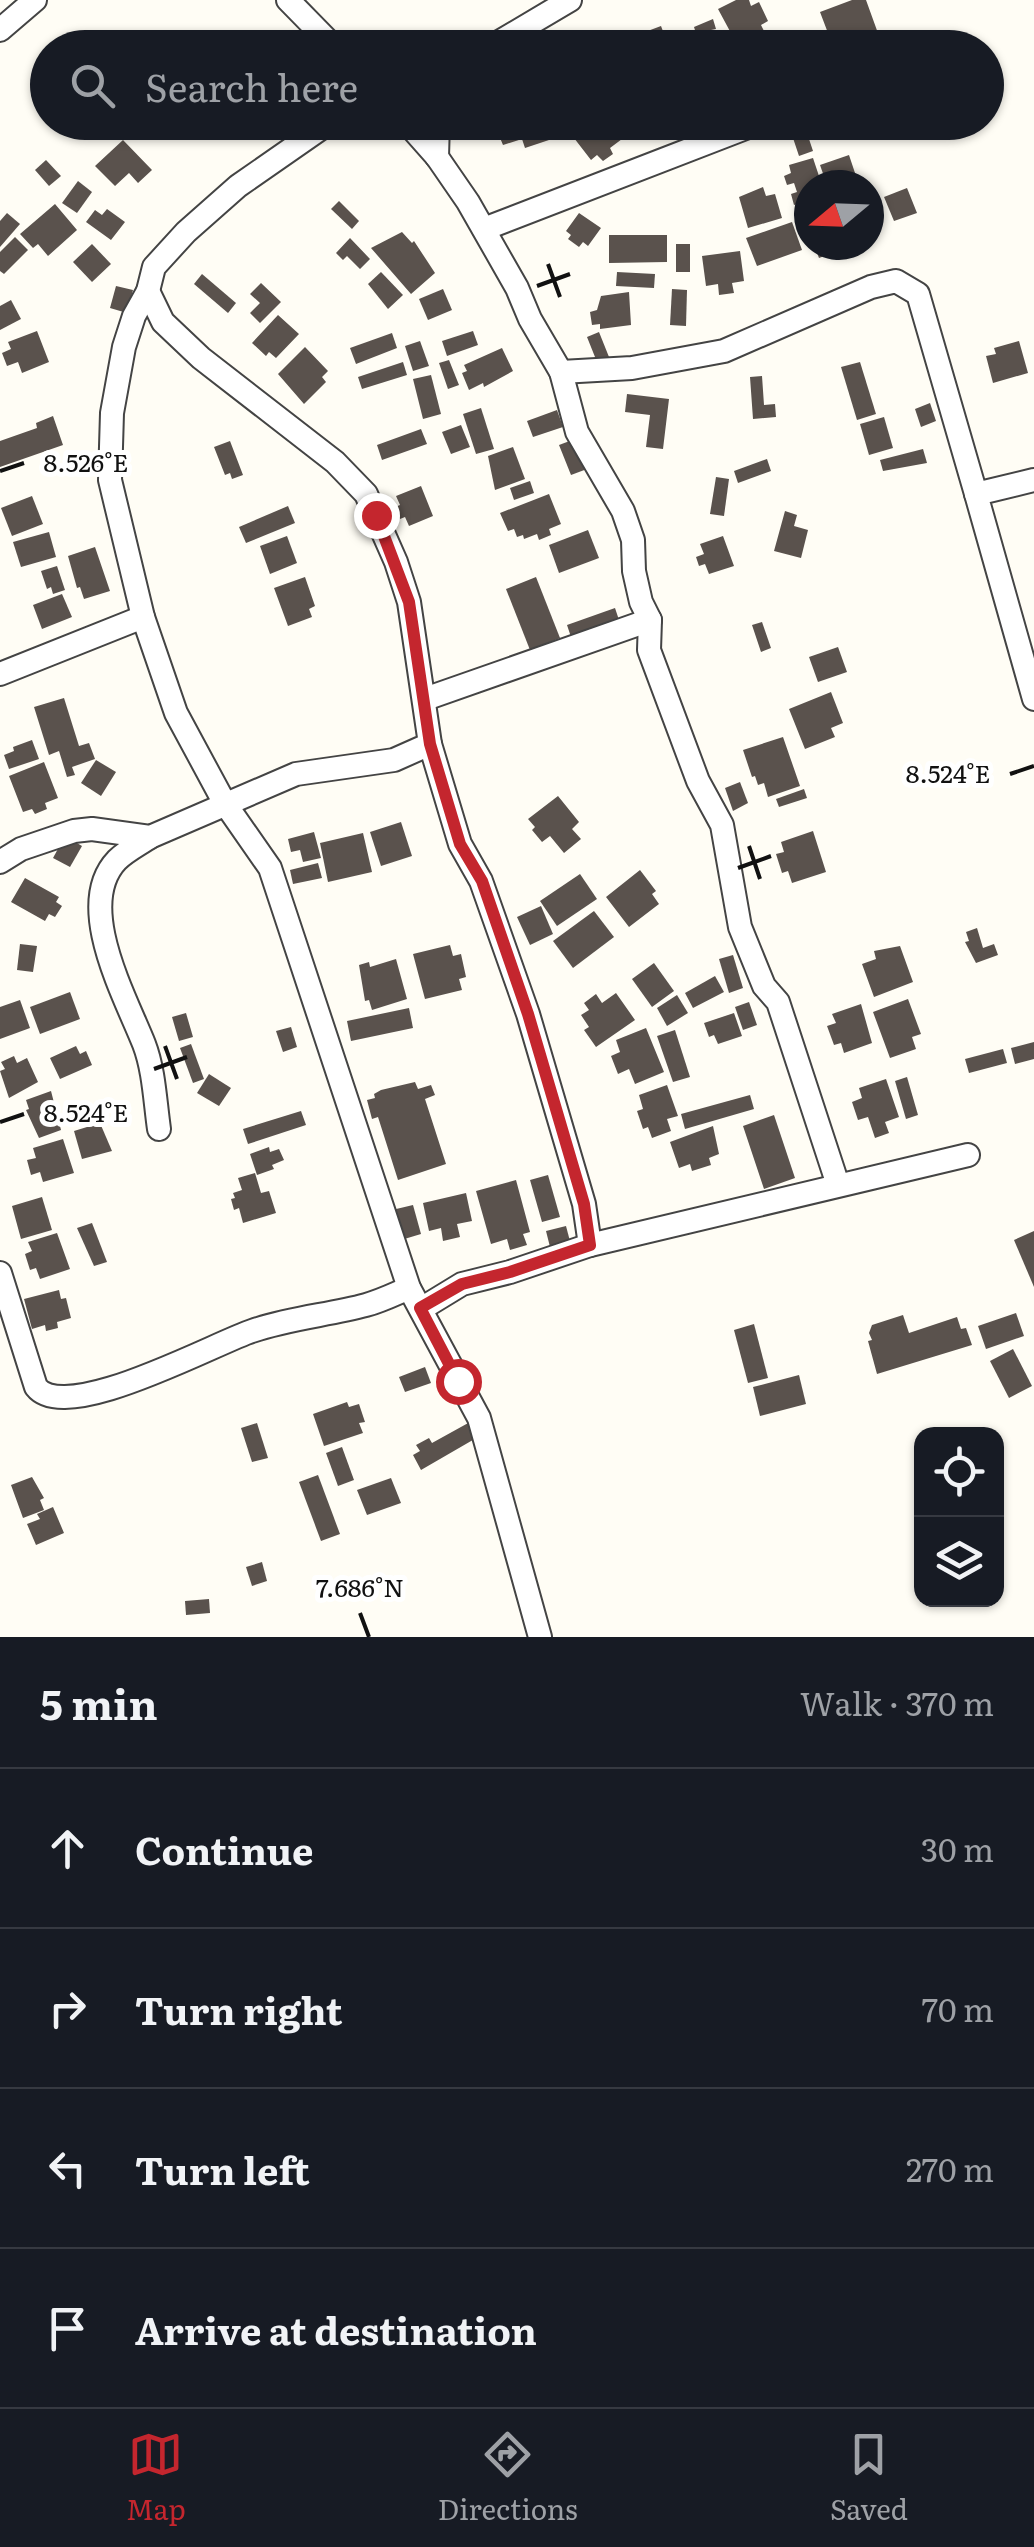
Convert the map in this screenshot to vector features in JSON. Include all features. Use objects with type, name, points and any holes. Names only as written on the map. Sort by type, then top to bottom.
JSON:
[{"type":"street","points":[[0,30],[36,0]]},
{"type":"street","points":[[288,0],[317,30]]},
{"type":"street","points":[[519,30],[570,0]]},
{"type":"street","points":[[304,140],[238,186],[154,267],[124,346],[112,413],[110,480],[143,617],[176,714],[224,802],[270,868],[415,1298],[479,1418],[540,1637]]},
{"type":"street","points":[[430,140],[484,229],[561,372],[578,432],[623,511],[633,540],[641,602],[650,620],[649,650],[698,781],[722,825],[740,927],[764,986],[778,1002],[838,1185]]},
{"type":"street","points":[[484,229],[714,140]]},
{"type":"street","points":[[561,372],[632,368],[724,351],[870,287],[896,280],[918,294],[1034,699]]},
{"type":"street","points":[[148,291],[164,322],[201,358],[336,462],[366,494],[409,602],[430,744],[460,844],[482,881],[528,1014],[584,1204],[590,1245]]},
{"type":"street","points":[[976,494],[1034,480]]},
{"type":"street","points":[[0,674],[143,617]]},
{"type":"street","points":[[425,699],[650,620]]},
{"type":"street","points":[[159,1128],[145,1047],[100,917],[101,891],[116,860],[150,837],[296,774],[394,760],[430,744]]},
{"type":"street","points":[[0,862],[74,831],[92,829],[150,837]]},
{"type":"street","points":[[0,1273],[36,1386],[43,1395],[53,1398],[76,1396],[139,1380],[254,1330],[415,1298],[590,1245],[968,1155]]},
{"type":"building","points":[[736,0],[749,0],[751,6],[759,2],[768,21],[761,25],[764,30],[729,30],[718,9]]},
{"type":"building","points":[[852,0],[866,0],[877,30],[827,30],[820,12]]},
{"type":"building","points":[[713,19],[716,29],[695,30],[694,27]]},
{"type":"building","points":[[123,140],[152,170],[138,183],[129,173],[115,186],[95,166]]},
{"type":"building","points":[[522,140],[549,140],[525,148]]},
{"type":"building","points":[[576,140],[621,140],[610,148],[613,154],[603,161],[597,155],[591,160]]},
{"type":"building","points":[[794,140],[809,140],[813,151],[799,156]]},
{"type":"building","points":[[849,155],[854,170],[822,170],[820,165]]},
{"type":"building","points":[[813,158],[817,170],[794,170],[794,183],[787,185],[784,176],[791,173],[789,165]]},
{"type":"building","points":[[46,160],[61,176],[49,186],[35,170]]},
{"type":"building","points":[[78,181],[92,192],[77,213],[62,203]]},
{"type":"building","points":[[763,187],[766,196],[775,194],[782,218],[748,228],[739,197]]},
{"type":"building","points":[[907,188],[917,213],[894,221],[884,197]]},
{"type":"building","points":[[339,201],[359,221],[352,229],[331,209]]},
{"type":"building","points":[[55,204],[77,230],[48,256],[38,244],[33,248],[20,234]]},
{"type":"building","points":[[107,209],[125,222],[111,240],[86,222],[95,210],[102,215]]},
{"type":"building","points":[[7,213],[20,224],[0,247],[0,221]]},
{"type":"building","points":[[579,213],[601,228],[588,246],[583,242],[579,247],[568,239],[571,235],[566,231]]},
{"type":"building","points":[[792,222],[794,253],[757,266],[746,238]]},
{"type":"building","points":[[402,232],[414,241],[435,273],[411,294],[371,248]]},
{"type":"building","points":[[609,235],[667,235],[667,262],[609,263]]},
{"type":"building","points":[[15,237],[28,250],[4,274],[0,271],[0,252]]},
{"type":"building","points":[[350,238],[370,259],[360,269],[347,256],[343,260],[336,253]]},
{"type":"building","points":[[92,244],[111,264],[92,282],[73,262]]},
{"type":"building","points":[[676,244],[690,244],[690,272],[676,272]]},
{"type":"building","points":[[740,251],[744,281],[732,283],[734,293],[719,295],[718,284],[706,286],[702,256]]},
{"type":"building","points":[[381,272],[403,295],[388,309],[368,284]]},
{"type":"building","points":[[617,272],[655,274],[654,288],[616,286]]},
{"type":"building","points":[[202,274],[236,303],[228,313],[194,284]]},
{"type":"building","points":[[261,283],[281,302],[260,323],[250,313],[260,303],[250,294]]},
{"type":"building","points":[[116,286],[133,290],[127,313],[110,308]]},
{"type":"building","points":[[443,289],[452,310],[428,320],[419,299]]},
{"type":"building","points":[[672,289],[687,290],[686,326],[670,325]]},
{"type":"building","points":[[629,292],[631,325],[600,329],[600,324],[592,325],[590,312],[597,310],[601,296]]},
{"type":"building","points":[[11,300],[21,319],[0,330],[0,306]]},
{"type":"building","points":[[278,315],[299,334],[276,358],[269,352],[266,356],[252,343]]},
{"type":"building","points":[[37,331],[49,362],[22,373],[18,362],[7,366],[2,353],[11,349],[8,342]]},
{"type":"building","points":[[473,331],[478,345],[447,356],[442,341]]},
{"type":"building","points":[[599,332],[611,362],[599,367],[587,337]]},
{"type":"building","points":[[392,333],[397,348],[356,364],[350,348]]},
{"type":"building","points":[[420,341],[429,366],[413,371],[405,346]]},
{"type":"building","points":[[1019,341],[1028,373],[993,383],[986,356],[996,354],[994,348]]},
{"type":"building","points":[[305,347],[328,371],[322,377],[326,382],[304,404],[278,374]]},
{"type":"building","points":[[502,348],[513,371],[484,387],[483,383],[469,390],[462,373],[467,371],[464,365]]},
{"type":"building","points":[[449,360],[459,385],[448,389],[439,363]]},
{"type":"building","points":[[403,362],[407,375],[362,389],[358,377]]},
{"type":"building","points":[[860,362],[876,414],[857,420],[841,367]]},
{"type":"building","points":[[431,375],[441,414],[423,419],[413,379]]},
{"type":"building","points":[[762,376],[764,405],[775,404],[776,417],[753,419],[750,377]]},
{"type":"building","points":[[627,394],[669,399],[663,449],[646,447],[650,415],[625,412]]},
{"type":"building","points":[[930,403],[936,421],[921,427],[915,409]]},
{"type":"building","points":[[481,408],[494,449],[476,454],[463,414]]},
{"type":"building","points":[[557,410],[563,427],[533,437],[527,421]]},
{"type":"building","points":[[53,416],[63,445],[0,467],[0,441],[37,428],[36,423]]},
{"type":"building","points":[[884,417],[893,448],[869,455],[860,424]]},
{"type":"building","points":[[461,425],[470,447],[451,454],[442,432]]},
{"type":"building","points":[[421,429],[427,444],[382,460],[377,445]]},
{"type":"building","points":[[575,439],[587,469],[571,475],[559,445]]},
{"type":"building","points":[[230,441],[243,475],[232,479],[230,473],[225,475],[214,447]]},
{"type":"building","points":[[513,447],[525,479],[495,490],[488,456]]},
{"type":"building","points":[[923,449],[927,463],[883,471],[880,460]]},
{"type":"building","points":[[767,459],[771,471],[738,483],[734,471]]},
{"type":"building","points":[[716,477],[729,479],[724,516],[710,514]]},
{"type":"building","points":[[530,481],[534,493],[514,500],[510,488]]},
{"type":"building","points":[[421,486],[433,516],[409,526],[405,517],[400,519],[396,496]]},
{"type":"building","points":[[549,494],[561,524],[549,529],[551,535],[539,540],[537,534],[524,539],[523,535],[517,537],[514,529],[508,531],[500,513]]},
{"type":"building","points":[[32,496],[43,524],[12,536],[1,508]]},
{"type":"building","points":[[288,506],[295,523],[246,543],[239,527]]},
{"type":"building","points":[[785,511],[797,515],[794,526],[808,530],[801,558],[774,551]]},
{"type":"building","points":[[588,530],[599,558],[559,573],[549,545]]},
{"type":"building","points":[[49,532],[56,557],[21,567],[13,542]]},
{"type":"building","points":[[287,536],[297,563],[270,574],[260,546]]},
{"type":"building","points":[[723,536],[734,566],[709,574],[705,564],[699,566],[696,557],[704,554],[700,544]]},
{"type":"building","points":[[95,547],[110,591],[84,599],[68,556]]},
{"type":"building","points":[[57,566],[65,590],[53,594],[51,587],[47,589],[41,571]]},
{"type":"building","points":[[305,577],[315,606],[309,609],[312,617],[288,626],[274,588]]},
{"type":"building","points":[[536,577],[560,638],[530,650],[506,589]]},
{"type":"building","points":[[62,594],[72,617],[42,629],[33,605]]},
{"type":"building","points":[[615,608],[619,620],[571,637],[567,625]]},
{"type":"building","points":[[762,622],[771,648],[761,652],[752,625]]},
{"type":"building","points":[[838,647],[847,672],[818,682],[809,657]]},
{"type":"building","points":[[831,692],[843,723],[831,728],[835,737],[805,749],[789,709]]},
{"type":"building","points":[[64,698],[79,746],[89,743],[95,759],[72,767],[75,775],[67,777],[59,751],[49,755],[34,707]]},
{"type":"building","points":[[783,737],[800,786],[768,797],[764,783],[758,785],[752,777],[743,750]]},
{"type":"building","points":[[32,740],[39,759],[9,769],[4,755]]},
{"type":"building","points":[[96,760],[116,772],[101,796],[81,783]]},
{"type":"building","points":[[44,762],[58,798],[45,803],[47,809],[35,814],[32,809],[23,812],[9,776]]},
{"type":"building","points":[[740,782],[748,803],[733,811],[725,788]]},
{"type":"building","points":[[804,789],[807,798],[779,807],[776,799]]},
{"type":"building","points":[[558,796],[579,822],[572,829],[581,839],[564,853],[550,836],[542,842],[528,819]]},
{"type":"building","points":[[401,822],[412,856],[381,866],[370,832]]},
{"type":"building","points":[[813,831],[826,872],[792,883],[788,871],[782,873],[776,854],[784,852],[781,842]]},
{"type":"building","points":[[314,832],[321,858],[303,862],[300,850],[291,852],[288,839]]},
{"type":"building","points":[[363,833],[372,872],[328,882],[320,843]]},
{"type":"building","points":[[65,836],[82,846],[70,867],[53,858]]},
{"type":"building","points":[[318,863],[322,878],[293,884],[290,870]]},
{"type":"building","points":[[640,870],[656,891],[652,894],[659,904],[629,927],[606,897]]},
{"type":"building","points":[[580,874],[597,899],[557,926],[540,901]]},
{"type":"building","points":[[25,878],[59,897],[56,902],[62,906],[55,917],[49,914],[45,921],[11,902]]},
{"type":"building","points":[[541,906],[553,934],[530,945],[517,917]]},
{"type":"building","points":[[594,911],[614,937],[573,968],[553,941]]},
{"type":"building","points":[[977,928],[983,948],[994,944],[998,955],[976,963],[965,942],[969,941],[966,932]]},
{"type":"building","points":[[20,944],[37,946],[33,972],[17,970]]},
{"type":"building","points":[[450,945],[453,956],[461,954],[466,977],[459,979],[462,990],[425,999],[413,954]]},
{"type":"building","points":[[900,946],[913,982],[874,997],[862,964],[876,959],[874,951]]},
{"type":"building","points":[[733,955],[743,988],[729,993],[719,959]]},
{"type":"building","points":[[396,959],[407,999],[372,1010],[369,1000],[365,1001],[359,965],[369,962],[370,967]]},
{"type":"building","points":[[654,963],[674,991],[652,1007],[632,979]]},
{"type":"building","points":[[715,976],[724,992],[693,1008],[685,993]]},
{"type":"building","points":[[70,992],[80,1019],[40,1034],[30,1007]]},
{"type":"building","points":[[616,993],[635,1020],[596,1047],[584,1030],[589,1027],[581,1015],[589,1010],[584,1003],[596,994],[602,1003]]},
{"type":"building","points":[[677,995],[688,1013],[667,1026],[657,1008]]},
{"type":"building","points":[[908,999],[921,1034],[912,1037],[916,1049],[890,1058],[873,1012]]},
{"type":"building","points":[[20,1000],[30,1028],[0,1039],[0,1007]]},
{"type":"building","points":[[749,1002],[757,1025],[743,1030],[735,1007]]},
{"type":"building","points":[[861,1004],[872,1043],[844,1053],[841,1043],[834,1045],[827,1026],[836,1023],[832,1014]]},
{"type":"building","points":[[409,1008],[413,1028],[351,1041],[347,1021]]},
{"type":"building","points":[[186,1013],[193,1037],[179,1041],[172,1017]]},
{"type":"building","points":[[734,1013],[742,1036],[718,1044],[714,1035],[709,1037],[704,1023]]},
{"type":"building","points":[[291,1027],[297,1047],[283,1052],[276,1031]]},
{"type":"building","points":[[646,1028],[664,1072],[635,1084],[629,1069],[618,1074],[611,1056],[620,1052],[616,1040]]},
{"type":"building","points":[[675,1030],[690,1077],[673,1082],[657,1036]]},
{"type":"building","points":[[1034,1042],[1034,1059],[1015,1064],[1011,1048]]},
{"type":"building","points":[[191,1044],[204,1079],[193,1083],[180,1048]]},
{"type":"building","points":[[76,1046],[80,1054],[86,1051],[92,1065],[60,1079],[50,1058]]},
{"type":"building","points":[[1003,1049],[1007,1063],[969,1073],[965,1059]]},
{"type":"building","points":[[14,1056],[17,1063],[27,1058],[38,1082],[9,1098],[1,1062]]},
{"type":"building","points":[[209,1074],[231,1088],[219,1106],[197,1093]]},
{"type":"building","points":[[907,1077],[918,1115],[906,1119],[895,1081]]},
{"type":"building","points":[[886,1079],[899,1117],[885,1122],[889,1133],[875,1138],[868,1117],[858,1120],[852,1102],[862,1098],[859,1088]]},
{"type":"building","points":[[415,1082],[418,1089],[431,1085],[435,1095],[425,1099],[446,1164],[398,1180],[378,1117],[372,1119],[367,1100],[375,1098],[374,1094],[381,1090]]},
{"type":"building","points":[[667,1085],[678,1116],[667,1119],[671,1131],[652,1138],[648,1127],[643,1129],[637,1111],[643,1109],[639,1095]]},
{"type":"building","points":[[51,1091],[61,1130],[39,1138],[26,1110],[26,1100]]},
{"type":"building","points":[[750,1095],[754,1109],[685,1129],[681,1114]]},
{"type":"building","points":[[301,1111],[306,1125],[248,1144],[243,1129]]},
{"type":"building","points":[[774,1115],[795,1178],[764,1189],[743,1126]]},
{"type":"building","points":[[100,1123],[112,1151],[82,1159],[74,1131]]},
{"type":"building","points":[[713,1126],[719,1154],[709,1158],[711,1165],[692,1171],[690,1164],[679,1168],[670,1142]]},
{"type":"building","points":[[63,1139],[74,1173],[43,1182],[40,1172],[31,1175],[27,1160],[36,1158],[33,1148]]},
{"type":"building","points":[[269,1147],[270,1152],[279,1149],[284,1160],[272,1165],[274,1169],[257,1175],[250,1154]]},
{"type":"building","points":[[255,1173],[261,1193],[269,1191],[276,1213],[243,1223],[239,1208],[234,1210],[231,1199],[235,1198],[233,1193],[242,1190],[238,1178]]},
{"type":"building","points":[[548,1175],[560,1217],[542,1222],[530,1180]]},
{"type":"building","points":[[516,1180],[530,1232],[523,1234],[527,1245],[510,1250],[507,1239],[491,1244],[476,1191]]},
{"type":"building","points":[[466,1193],[472,1221],[457,1224],[460,1237],[443,1241],[441,1228],[429,1231],[423,1203]]},
{"type":"building","points":[[42,1197],[52,1230],[21,1239],[12,1206]]},
{"type":"building","points":[[413,1205],[421,1234],[401,1240],[392,1210]]},
{"type":"building","points":[[92,1223],[107,1262],[94,1266],[77,1228]]},
{"type":"building","points":[[566,1226],[571,1245],[551,1251],[546,1231]]},
{"type":"building","points":[[1034,1231],[1034,1287],[1014,1240]]},
{"type":"building","points":[[57,1233],[70,1269],[40,1279],[36,1268],[30,1270],[25,1254],[32,1251],[28,1242]]},
{"type":"building","points":[[59,1290],[61,1299],[66,1298],[71,1318],[57,1322],[58,1328],[46,1331],[45,1325],[32,1329],[24,1299]]},
{"type":"building","points":[[1016,1313],[1024,1336],[986,1349],[978,1326]]},
{"type":"building","points":[[903,1315],[909,1333],[957,1317],[972,1345],[877,1374],[868,1341],[872,1340],[872,1325]]},
{"type":"building","points":[[754,1324],[768,1378],[748,1383],[734,1330]]},
{"type":"building","points":[[1013,1349],[1032,1386],[1009,1398],[990,1361]]},
{"type":"building","points":[[425,1367],[431,1383],[405,1392],[399,1377]]},
{"type":"building","points":[[799,1375],[806,1404],[760,1416],[753,1387]]},
{"type":"building","points":[[347,1402],[349,1407],[359,1404],[365,1422],[359,1423],[363,1433],[324,1446],[313,1414]]},
{"type":"building","points":[[470,1422],[478,1437],[421,1470],[413,1455],[420,1451],[416,1445],[429,1438],[432,1443]]},
{"type":"building","points":[[257,1423],[268,1458],[252,1462],[241,1428]]},
{"type":"building","points":[[342,1447],[354,1480],[338,1486],[326,1453]]},
{"type":"building","points":[[318,1475],[340,1534],[321,1541],[299,1482]]},
{"type":"building","points":[[32,1477],[44,1498],[40,1500],[44,1510],[23,1518],[11,1485]]},
{"type":"building","points":[[391,1478],[401,1503],[367,1515],[357,1490]]},
{"type":"building","points":[[53,1507],[64,1533],[36,1545],[27,1524]]},
{"type":"building","points":[[262,1562],[267,1581],[252,1586],[246,1567]]},
{"type":"building","points":[[209,1599],[210,1613],[186,1615],[185,1601]]},
{"type":"route","points":[[376,515],[409,602],[430,744],[460,844],[482,881],[528,1014],[584,1204],[590,1245],[462,1284],[420,1308],[458,1381]]}]
